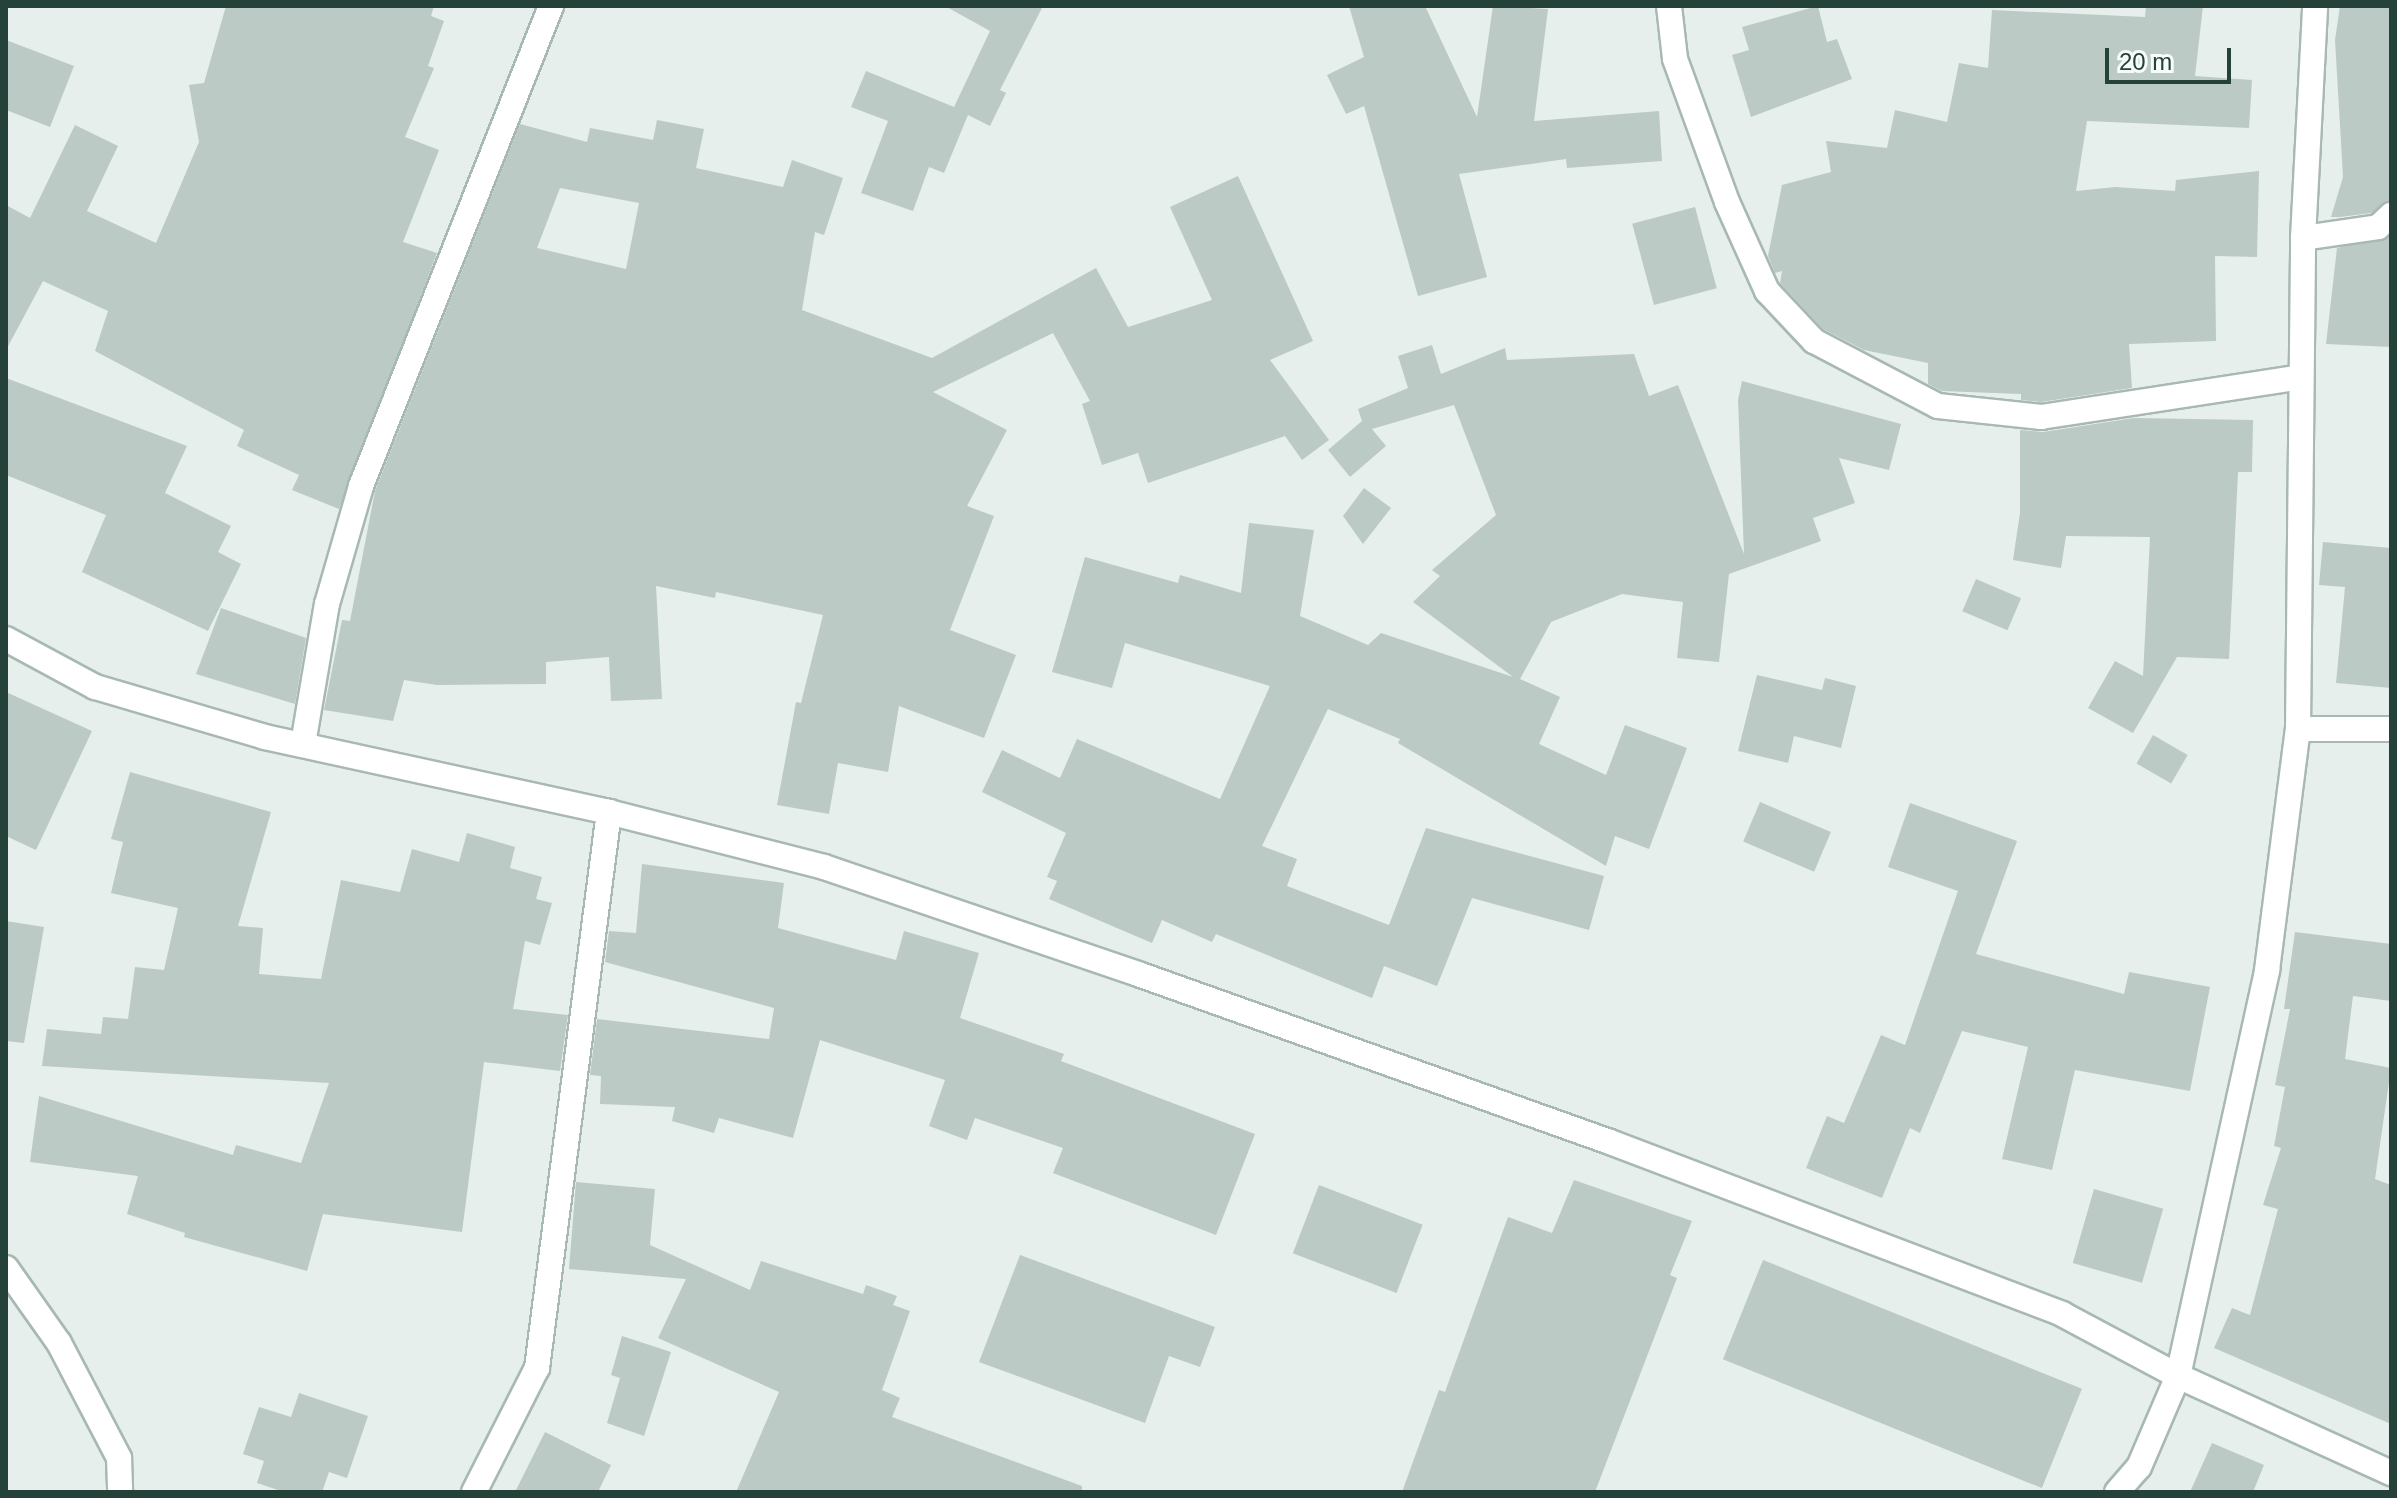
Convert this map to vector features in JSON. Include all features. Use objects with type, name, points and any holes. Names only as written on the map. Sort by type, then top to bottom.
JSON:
[{"type":"street","points":[[303,744],[327,604],[361,486],[551,6]]},
{"type":"street","points":[[1669,6],[1675,59],[1727,202],[1767,291],[1814,341],[1938,406],[2041,417],[2301,377]]},
{"type":"street","points":[[2117,1492],[2139,1467],[2178,1376],[2267,970],[2298,729],[2303,238],[2315,6]]},
{"type":"street","points":[[2303,238],[2378,227],[2391,215]]},
{"type":"street","points":[[6,639],[95,687],[303,744],[609,812],[824,867],[1595,1137],[2062,1314],[2178,1376],[2391,1473]]},
{"type":"street","points":[[2298,729],[2391,729]]},
{"type":"street","points":[[474,1492],[537,1368],[609,812]]},
{"type":"street","points":[[6,1268],[59,1343],[119,1458],[120,1492]]},
{"type":"building","points":[[226,6],[434,6],[431,16],[444,21],[428,66],[434,68],[405,137],[439,150],[403,242],[437,253],[339,509],[292,490],[299,475],[237,446],[244,430],[95,351],[108,311],[43,281],[6,350],[6,205],[30,218],[75,125],[118,146],[87,211],[156,243],[199,142],[189,85],[204,83]]},
{"type":"building","points":[[945,6],[1043,6],[1000,90],[1006,93],[990,126],[968,115],[944,173],[929,167],[913,211],[861,193],[888,121],[851,107],[866,71],[954,107],[990,31]]},
{"type":"building","points":[[1349,6],[1425,6],[1477,117],[1493,6],[1548,9],[1534,121],[1659,111],[1662,161],[1567,168],[1566,159],[1459,174],[1487,277],[1418,296],[1364,106],[1346,114],[1327,75],[1364,57]]},
{"type":"building","points":[[1818,6],[1827,42],[1837,39],[1852,79],[1751,117],[1732,55],[1749,50],[1742,27]]},
{"type":"building","points":[[2146,6],[2203,6],[2195,76],[2252,80],[2249,128],[2087,121],[2076,191],[2115,187],[2175,191],[2176,180],[2259,171],[2257,257],[2215,256],[2216,341],[2129,344],[2132,388],[2041,402],[2021,400],[2021,394],[1942,391],[1928,384],[1928,363],[1864,350],[1823,329],[1780,283],[1782,271],[1775,273],[1768,256],[1782,185],[1831,172],[1826,141],[1887,148],[1895,110],[1947,122],[1959,63],[1988,68],[1992,10],[2145,17]]},
{"type":"building","points":[[2340,6],[2391,6],[2391,200],[2371,213],[2331,217],[2343,177],[2335,40]]},
{"type":"building","points":[[6,40],[74,66],[50,127],[6,110]]},
{"type":"building","points":[[657,120],[704,129],[696,168],[783,187],[792,160],[843,178],[824,235],[815,232],[802,310],[932,358],[1096,268],[1128,327],[1212,300],[1170,207],[1238,176],[1313,341],[1270,360],[1329,440],[1302,460],[1285,436],[1148,483],[1138,453],[1102,465],[1082,404],[1090,401],[1053,333],[933,392],[1007,430],[967,506],[994,516],[950,630],[1016,655],[984,738],[899,706],[888,772],[838,763],[829,814],[777,805],[796,702],[801,703],[823,615],[716,592],[715,598],[656,586],[662,699],[611,701],[609,657],[546,662],[546,684],[437,685],[404,680],[393,721],[324,710],[342,620],[350,621],[375,491],[520,124],[587,142],[590,128],[653,140]],"holes":[[[560,188],[639,203],[626,269],[537,248]]]},
{"type":"building","points":[[1695,207],[1717,288],[1654,305],[1632,224]]},
{"type":"building","points":[[2391,235],[2391,347],[2326,344],[2337,248]]},
{"type":"building","points":[[1432,345],[1441,374],[1505,348],[1507,360],[1634,354],[1649,396],[1678,385],[1744,554],[1738,400],[1742,381],[1901,424],[1889,470],[1839,458],[1855,503],[1813,518],[1821,541],[1729,574],[1719,662],[1677,658],[1683,602],[1622,594],[1551,622],[1520,679],[1560,697],[1539,744],[1606,775],[1625,725],[1687,748],[1649,849],[1615,836],[1606,866],[1398,743],[1400,739],[1328,709],[1262,846],[1297,859],[1287,886],[1389,925],[1426,828],[1604,876],[1589,930],[1472,898],[1437,986],[1384,966],[1372,998],[1216,934],[1212,942],[1162,920],[1152,943],[1049,899],[1057,881],[1047,877],[1066,833],[982,792],[1002,750],[1060,778],[1077,739],[1220,799],[1270,686],[1125,643],[1112,688],[1052,672],[1085,557],[1178,583],[1180,575],[1241,593],[1249,523],[1314,530],[1300,616],[1368,645],[1381,633],[1513,677],[1413,602],[1440,576],[1432,570],[1496,515],[1454,405],[1372,429],[1386,446],[1350,477],[1328,450],[1362,421],[1358,409],[1408,388],[1398,356]]},
{"type":"building","points":[[6,378],[187,446],[165,493],[231,526],[218,552],[241,564],[208,631],[82,572],[106,515],[6,475]]},
{"type":"building","points":[[2134,418],[2253,420],[2252,472],[2238,472],[2229,659],[2177,657],[2133,733],[2088,708],[2115,661],[2143,676],[2150,537],[2066,536],[2061,568],[2013,560],[2020,513],[2020,430],[2043,432]]},
{"type":"building","points":[[1364,488],[1391,508],[1363,544],[1343,516]]},
{"type":"building","points":[[2323,542],[2391,548],[2391,688],[2336,683],[2345,587],[2319,585]]},
{"type":"building","points":[[1976,579],[2021,598],[2007,630],[1962,611]]},
{"type":"building","points":[[221,608],[306,638],[295,704],[196,674]]},
{"type":"building","points":[[1757,675],[1822,690],[1825,678],[1856,686],[1841,748],[1794,736],[1788,763],[1738,751]]},
{"type":"building","points":[[6,692],[92,731],[36,850],[6,836]]},
{"type":"building","points":[[2153,735],[2188,755],[2171,784],[2136,764]]},
{"type":"building","points":[[130,772],[271,812],[238,926],[263,928],[259,974],[321,979],[341,880],[400,892],[412,849],[459,862],[467,833],[515,847],[510,868],[542,877],[536,899],[552,903],[540,945],[525,941],[513,1009],[568,1015],[560,1071],[484,1062],[462,1232],[323,1214],[307,1271],[184,1237],[185,1233],[127,1214],[138,1176],[30,1162],[39,1096],[233,1155],[236,1145],[301,1163],[329,1083],[42,1066],[47,1029],[101,1034],[103,1017],[128,1019],[135,967],[164,970],[178,908],[111,893],[123,842],[111,839]]},
{"type":"building","points":[[1760,802],[1831,832],[1814,872],[1743,842]]},
{"type":"building","points":[[1910,803],[2017,841],[1976,954],[2124,994],[2129,972],[2210,987],[2190,1091],[2075,1070],[2052,1170],[2002,1159],[2028,1047],[1962,1031],[1920,1133],[1910,1128],[1882,1198],[1806,1168],[1827,1116],[1844,1123],[1881,1035],[1905,1045],[1958,891],[1888,867]]},
{"type":"building","points":[[642,864],[784,883],[778,928],[896,960],[904,931],[979,953],[960,1018],[1064,1054],[1061,1061],[1255,1134],[1216,1235],[1053,1173],[1063,1148],[975,1118],[967,1140],[929,1126],[945,1080],[820,1040],[793,1138],[719,1118],[714,1133],[672,1121],[675,1107],[600,1104],[601,1076],[590,1075],[597,1019],[769,1039],[774,1008],[605,962],[609,931],[636,933]]},
{"type":"building","points":[[6,921],[44,927],[24,1043],[6,1041]]},
{"type":"building","points":[[2295,932],[2391,944],[2391,1001],[2353,996],[2345,1059],[2391,1068],[2375,1179],[2391,1185],[2391,1424],[2214,1348],[2232,1308],[2250,1315],[2278,1209],[2263,1205],[2281,1148],[2274,1146],[2285,1087],[2275,1085],[2290,1009],[2284,1009]]},
{"type":"building","points":[[1574,1180],[1692,1221],[1670,1275],[1677,1278],[1595,1492],[1402,1492],[1439,1390],[1445,1392],[1508,1217],[1552,1233]]},
{"type":"building","points":[[576,1182],[655,1189],[650,1245],[750,1290],[761,1261],[863,1294],[866,1285],[897,1296],[893,1305],[910,1311],[882,1390],[900,1398],[892,1417],[1082,1486],[1082,1492],[736,1492],[779,1392],[658,1338],[686,1279],[569,1269]]},
{"type":"building","points":[[1319,1185],[1423,1225],[1396,1293],[1293,1253]]},
{"type":"building","points":[[2094,1189],[2163,1209],[2142,1283],[2073,1263]]},
{"type":"building","points":[[1020,1255],[1215,1327],[1200,1367],[1169,1356],[1145,1423],[979,1362]]},
{"type":"building","points":[[1763,1260],[2082,1389],[2042,1488],[1723,1359]]},
{"type":"building","points":[[622,1336],[671,1352],[644,1436],[607,1423],[620,1378],[611,1375]]},
{"type":"building","points":[[299,1393],[368,1416],[347,1478],[329,1472],[322,1492],[284,1492],[257,1483],[264,1461],[243,1454],[259,1407],[291,1417]]},
{"type":"building","points":[[545,1432],[611,1465],[598,1492],[515,1492]]},
{"type":"building","points":[[2212,1443],[2264,1465],[2253,1492],[2190,1492]]}]
